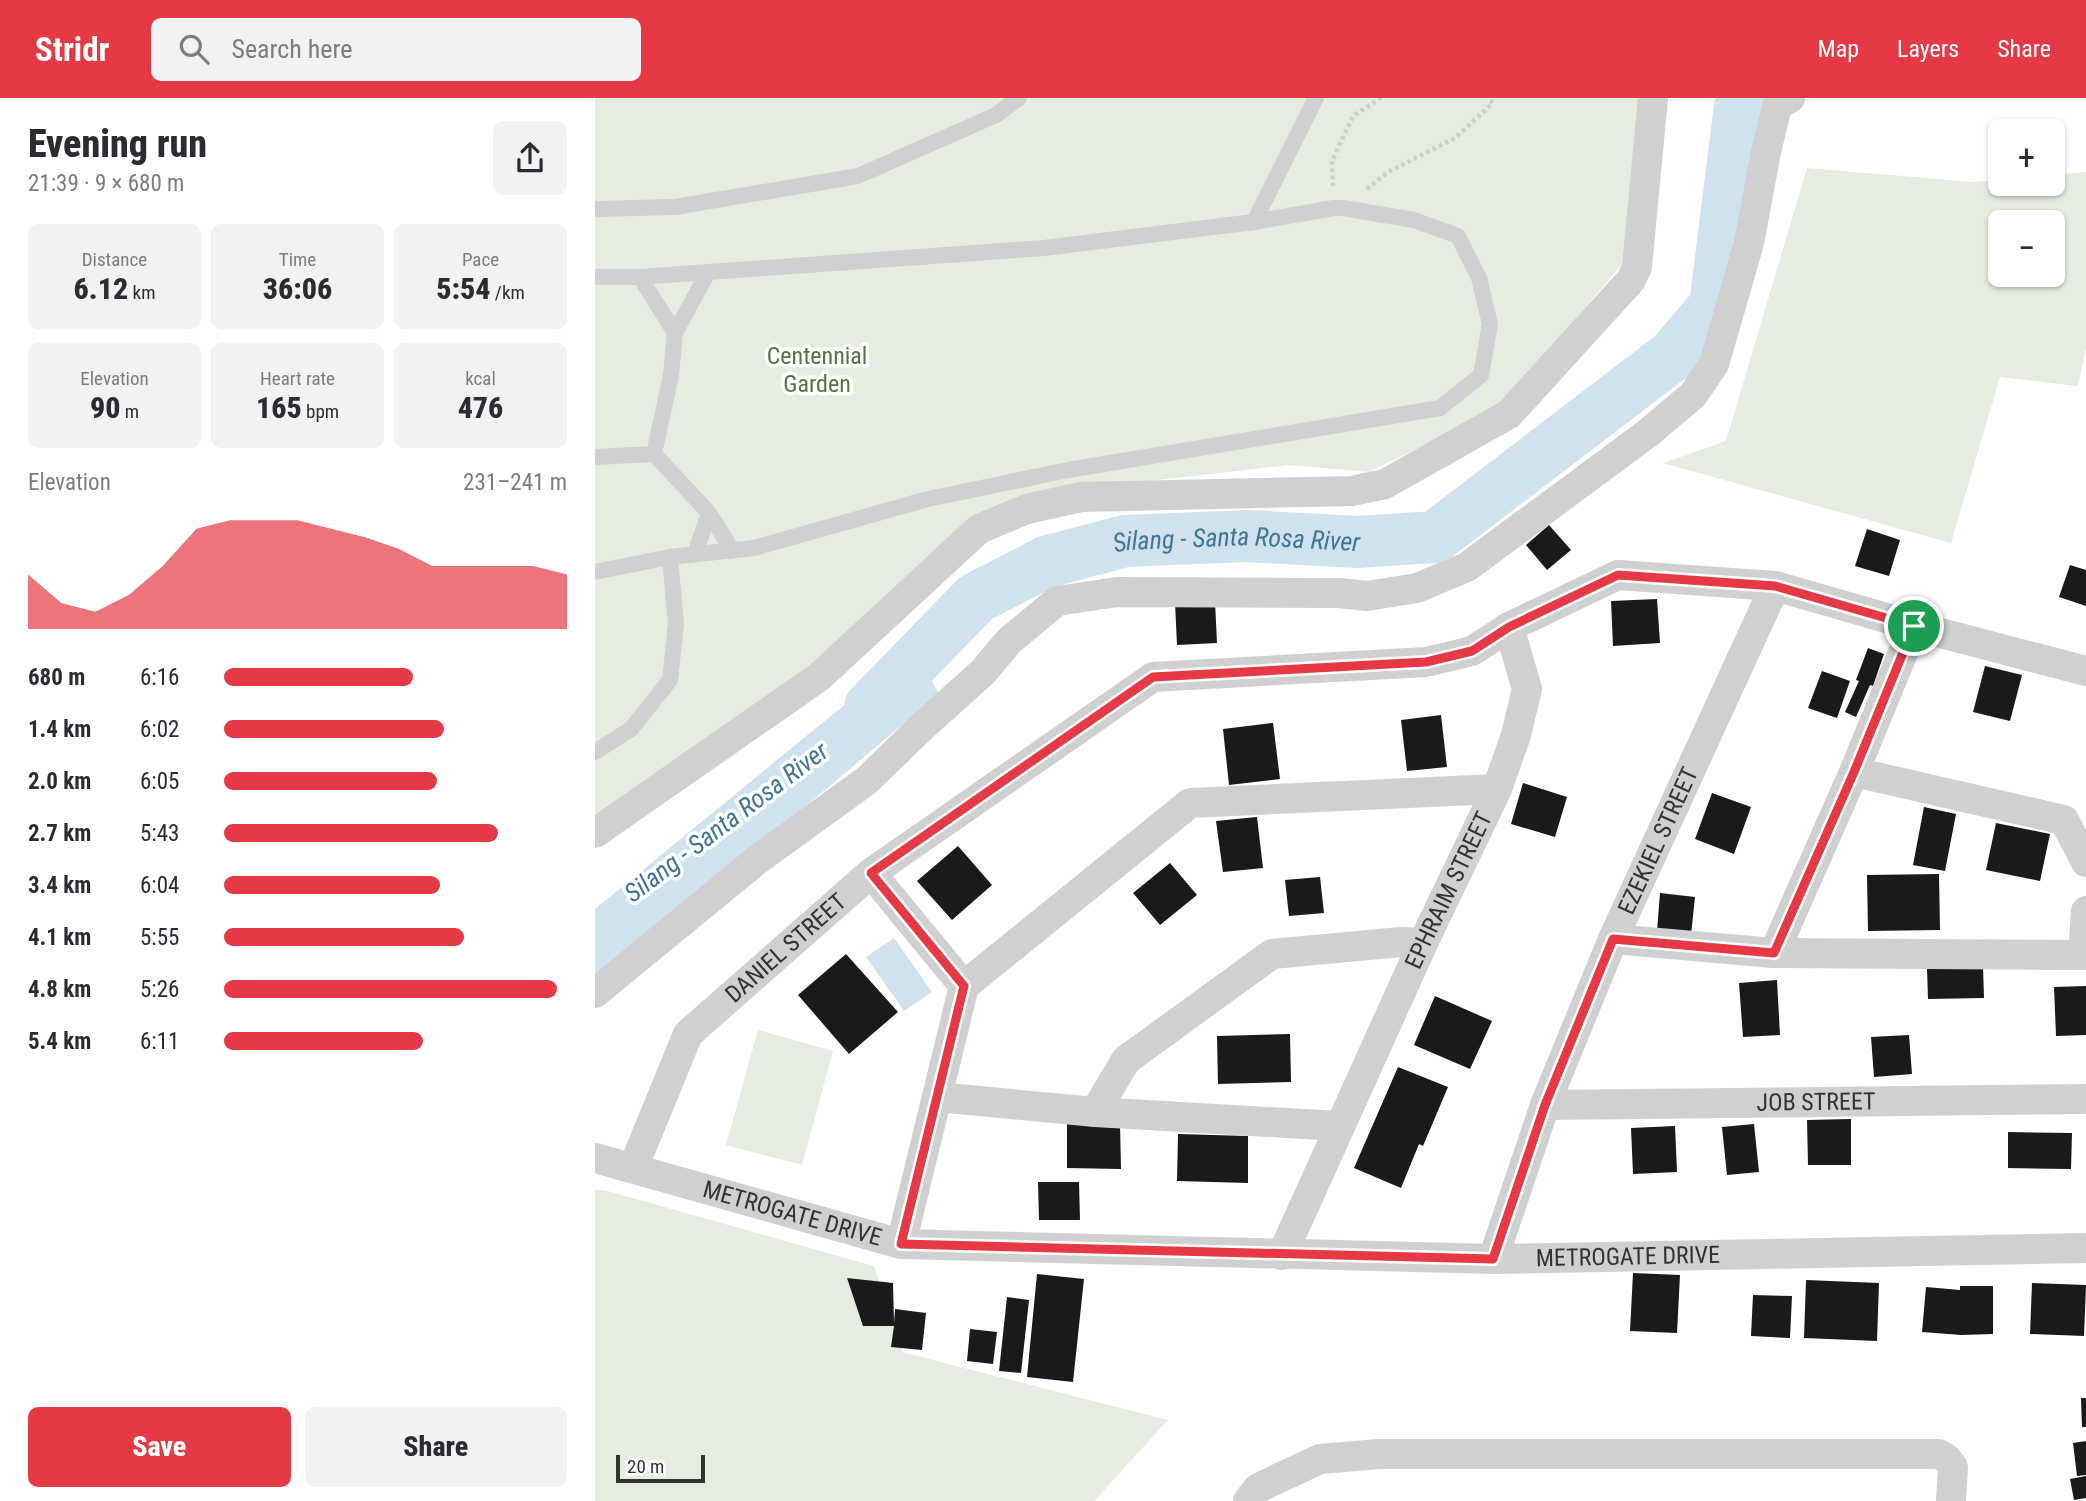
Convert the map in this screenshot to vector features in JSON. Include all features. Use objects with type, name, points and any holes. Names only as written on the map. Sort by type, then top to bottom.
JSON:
[{"type":"street","points":[[595,833],[819,677],[979,529],[1027,509],[1081,497],[1341,491],[1385,484],[1509,414],[1631,280],[1637,267],[1653,98]]},
{"type":"street","points":[[595,993],[757,860],[866,781],[983,672],[1009,641],[1058,601],[1117,592],[1339,593],[1367,596],[1417,587],[1467,567],[1648,433],[1693,395],[1714,364],[1749,243],[1777,106],[1790,98]]},
{"type":"street","points":[[1509,627],[1618,575],[1775,586],[2086,671]]},
{"type":"street","name":"EZEKIEL STREET","points":[[1493,1259],[1545,1105],[1613,939],[1775,586]]},
{"type":"street","points":[[1774,953],[1854,772],[1914,626]]},
{"type":"street","name":"EPHRAIM STREET","points":[[1282,1255],[1423,943],[1497,789],[1516,736],[1527,689],[1509,627]]},
{"type":"street","name":"DANIEL STREET","points":[[633,1168],[688,1034],[871,873],[1153,677],[1426,662],[1472,651],[1509,627]]},
{"type":"street","points":[[1854,772],[2064,820],[2086,862]]},
{"type":"street","points":[[901,1244],[964,986],[1190,803],[1497,789]]},
{"type":"street","points":[[871,873],[964,986]]},
{"type":"street","points":[[1613,939],[1774,953],[2085,955],[2086,911]]},
{"type":"street","points":[[1095,1112],[1126,1060],[1272,954],[1401,942],[1423,943]]},
{"type":"street","points":[[937,1097],[1095,1112],[1339,1126]]},
{"type":"street","name":"JOB STREET","points":[[1545,1105],[2086,1099]]},
{"type":"street","name":"METROGATE DRIVE","points":[[595,1158],[901,1244],[1493,1259],[2086,1248]]},
{"type":"street","points":[[1248,1501],[1258,1488],[1319,1459],[1380,1454],[1939,1454],[1953,1467],[1951,1501]]},
{"type":"lane","points":[[595,209],[675,207],[858,176],[996,114],[1019,98]]},
{"type":"lane","points":[[1254,222],[1316,98]]},
{"type":"lane","points":[[595,277],[640,277],[1044,248],[1254,222],[1338,208],[1414,220],[1458,236],[1479,278],[1490,324],[1481,375],[1440,408],[1055,472],[928,499],[754,548],[670,557],[595,572]]},
{"type":"lane","points":[[654,454],[671,375],[675,333],[708,272]]},
{"type":"lane","points":[[640,277],[675,333]]},
{"type":"lane","points":[[595,457],[654,454],[709,513],[732,550]]},
{"type":"lane","points":[[695,554],[709,513]]},
{"type":"lane","points":[[595,752],[632,729],[670,680],[676,624],[670,557]]},
{"type":"path","points":[[1381,98],[1353,116],[1332,162],[1338,208],[1388,172],[1455,138],[1493,103],[1488,98]]},
{"type":"green space","name":"Centennial Garden","points":[[595,98],[1641,98],[1627,258],[1501,408],[1369,472],[1290,465],[1078,489],[976,524],[822,685],[595,831]]},
{"type":"green space","points":[[1807,168],[1988,181],[1988,196],[2065,196],[2065,174],[2086,172],[2086,348],[2078,386],[2000,377],[1951,543],[1663,463],[1726,441]]},
{"type":"green space","points":[[758,1030],[833,1051],[802,1165],[726,1145]]},
{"type":"green space","points":[[595,1190],[604,1190],[874,1266],[902,1352],[1168,1420],[1094,1501],[595,1501]]},
{"type":"water","points":[[916,651],[939,694],[595,983],[595,909],[832,715]]},
{"type":"water","points":[[894,938],[932,992],[904,1011],[866,957]]},
{"type":"building","points":[[1549,525],[1571,550],[1547,570],[1526,545]]},
{"type":"building","points":[[1867,529],[1900,540],[1889,576],[1855,566]]},
{"type":"building","points":[[2070,565],[2086,570],[2086,606],[2059,597]]},
{"type":"building","points":[[1657,599],[1660,643],[1613,646],[1611,601]]},
{"type":"building","points":[[1215,601],[1217,643],[1177,645],[1175,603]]},
{"type":"building","points":[[1868,648],[1884,654],[1873,686],[1870,685],[1856,717],[1845,712],[1859,681],[1856,680]]},
{"type":"building","points":[[1985,666],[2022,675],[2010,721],[1973,712]]},
{"type":"building","points":[[1822,671],[1850,681],[1837,718],[1808,708]]},
{"type":"building","points":[[1441,715],[1447,767],[1407,771],[1401,720]]},
{"type":"building","points":[[1273,723],[1280,779],[1229,785],[1223,729]]},
{"type":"building","points":[[1523,783],[1567,797],[1555,837],[1511,824]]},
{"type":"building","points":[[1712,793],[1751,807],[1734,854],[1695,839]]},
{"type":"building","points":[[1924,807],[1956,814],[1945,871],[1913,865]]},
{"type":"building","points":[[1257,817],[1263,868],[1223,872],[1216,821]]},
{"type":"building","points":[[1996,823],[2050,834],[2040,881],[1986,870]]},
{"type":"building","points":[[958,846],[992,885],[952,920],[917,881]]},
{"type":"building","points":[[1170,863],[1197,895],[1160,925],[1133,893]]},
{"type":"building","points":[[1939,874],[1940,930],[1868,931],[1867,875]]},
{"type":"building","points":[[1320,877],[1324,913],[1289,916],[1285,880]]},
{"type":"building","points":[[1660,893],[1695,897],[1691,935],[1657,931]]},
{"type":"building","points":[[846,954],[898,1012],[849,1054],[798,995]]},
{"type":"building","points":[[1983,966],[1984,998],[1928,999],[1927,968]]},
{"type":"building","points":[[1777,980],[1780,1035],[1743,1037],[1739,983]]},
{"type":"building","points":[[2086,986],[2086,1035],[2056,1036],[2054,987]]},
{"type":"building","points":[[1435,996],[1492,1021],[1470,1069],[1414,1045]]},
{"type":"building","points":[[1290,1034],[1291,1082],[1218,1084],[1217,1036]]},
{"type":"building","points":[[1909,1035],[1912,1074],[1874,1077],[1871,1037]]},
{"type":"building","points":[[1398,1067],[1448,1087],[1423,1146],[1419,1144],[1401,1188],[1354,1168]]},
{"type":"building","points":[[1851,1119],[1851,1165],[1808,1165],[1807,1120]]},
{"type":"building","points":[[1067,1123],[1120,1123],[1121,1169],[1067,1168]]},
{"type":"building","points":[[1754,1124],[1759,1172],[1727,1175],[1722,1127]]},
{"type":"building","points":[[1675,1126],[1677,1172],[1633,1174],[1631,1128]]},
{"type":"building","points":[[2008,1132],[2072,1133],[2071,1169],[2008,1168]]},
{"type":"building","points":[[1178,1134],[1248,1136],[1248,1183],[1177,1181]]},
{"type":"building","points":[[1038,1182],[1079,1182],[1080,1220],[1039,1220]]},
{"type":"building","points":[[1633,1273],[1680,1275],[1677,1333],[1630,1331]]},
{"type":"building","points":[[1037,1274],[1084,1279],[1073,1382],[1027,1377]]},
{"type":"building","points":[[847,1278],[893,1283],[894,1323],[895,1309],[926,1313],[922,1350],[891,1347],[894,1326],[863,1326]]},
{"type":"building","points":[[1806,1280],[1879,1283],[1877,1341],[1804,1338]]},
{"type":"building","points":[[2032,1283],[2086,1285],[2084,1336],[2030,1334]]},
{"type":"building","points":[[1960,1286],[1993,1286],[1993,1334],[1922,1332],[1926,1287],[1960,1290]]},
{"type":"building","points":[[1753,1295],[1792,1296],[1790,1338],[1751,1336]]},
{"type":"building","points":[[1007,1297],[1029,1300],[1021,1373],[999,1371]]},
{"type":"building","points":[[970,1329],[997,1332],[993,1364],[967,1361]]},
{"type":"building","points":[[2081,1398],[2086,1398],[2086,1427],[2082,1427]]},
{"type":"building","points":[[2086,1441],[2086,1475],[2077,1476],[2073,1443]]},
{"type":"building","points":[[2086,1476],[2086,1498],[2074,1500],[2070,1479]]},
{"type":"waterway","name":"Silang - Santa Rosa River","points":[[870,707],[976,598],[1046,562],[1125,541],[1247,536],[1357,542],[1435,537],[1673,355],[1715,306],[1741,98]]},
{"type":"route","points":[[1618,575],[1775,586],[1914,626],[1854,772],[1774,953],[1613,939],[1545,1105],[1493,1259],[901,1244],[964,986],[871,873],[1153,677],[1426,662],[1472,651],[1509,627],[1618,575]]}]
